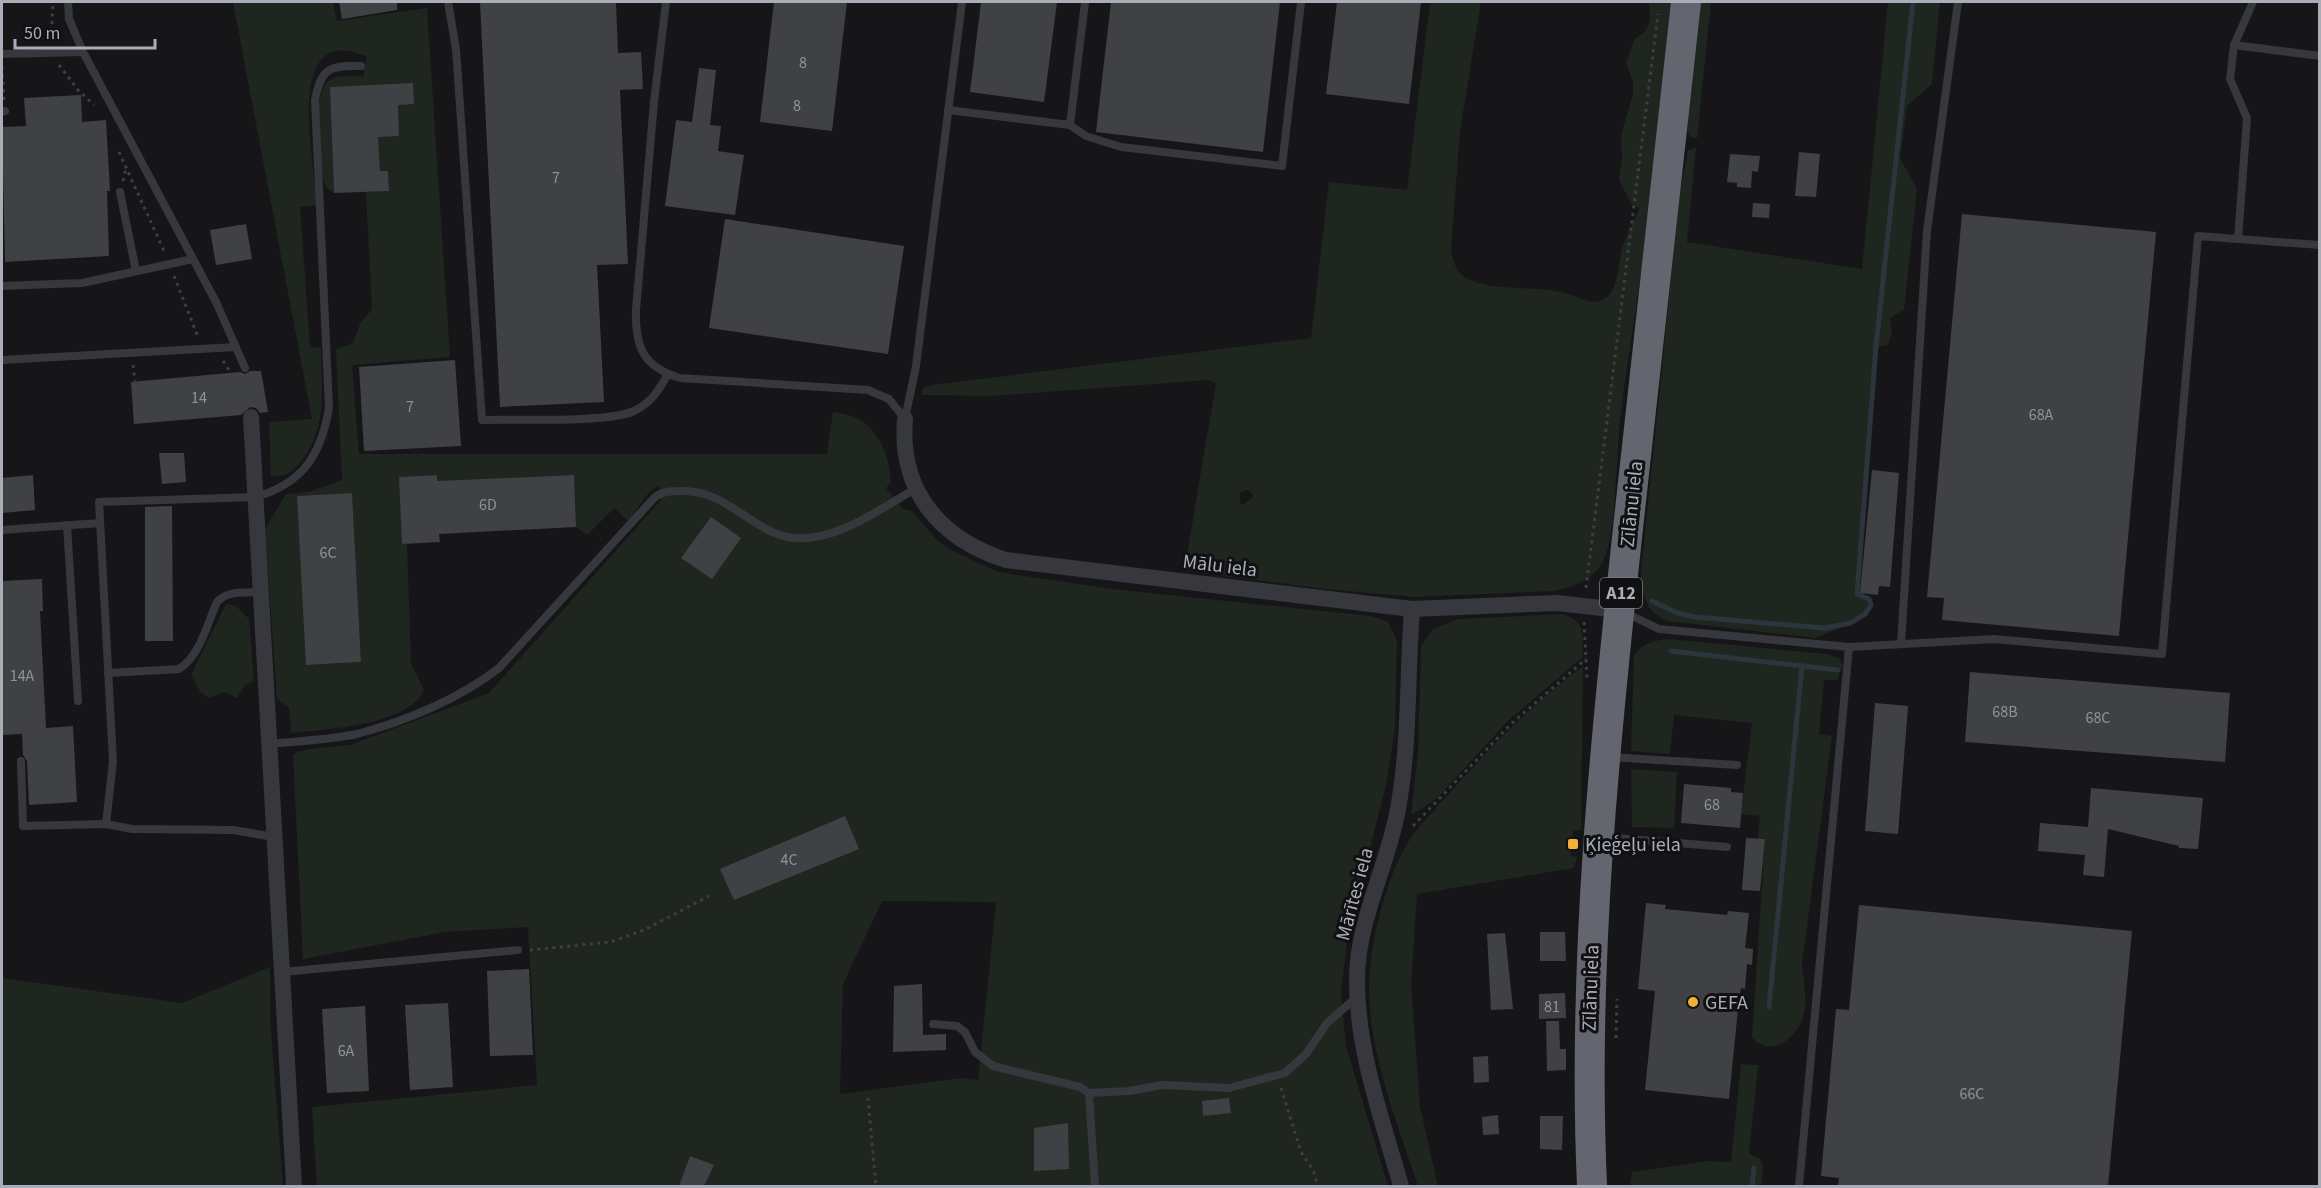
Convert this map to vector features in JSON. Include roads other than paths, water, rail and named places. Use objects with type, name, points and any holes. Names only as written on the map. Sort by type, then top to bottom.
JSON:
[{"type":"highway","name":"Zīlānu iela","points":[[1592,1186],[1588,1041],[1599,836],[1672,6]]},
{"type":"street","points":[[251,417],[294,1186]]},
{"type":"street","name":"Mālu iela","points":[[905,419],[905,454],[916,488],[924,503],[952,535],[986,554],[1006,560],[1412,609],[1557,603],[1619,610]]},
{"type":"street","name":"Mārītes iela","points":[[1401,1186],[1369,1072],[1358,996],[1360,954],[1388,849],[1403,771],[1412,609]]},
{"type":"lane","points":[[68,2],[69,19],[83,52],[217,304],[244,368]]},
{"type":"lane","points":[[447,2],[456,49],[482,420],[619,416],[649,402],[668,374]]},
{"type":"lane","points":[[666,2],[654,102],[636,325],[642,353],[650,362],[668,374],[697,381],[868,390],[889,399],[905,419]]},
{"type":"lane","points":[[905,419],[916,366],[962,2]]},
{"type":"lane","points":[[1070,124],[1084,2]]},
{"type":"lane","points":[[948,110],[1070,124],[1086,136],[1121,147],[1282,166],[1302,2]]},
{"type":"lane","points":[[1901,644],[1927,231],[1958,2]]},
{"type":"lane","points":[[2238,239],[2247,118],[2230,79],[2234,45],[2253,2]]},
{"type":"lane","points":[[2234,45],[2319,56]]},
{"type":"lane","points":[[2,54],[83,52]]},
{"type":"lane","points":[[106,824],[113,760],[99,502],[256,497],[282,487],[304,469],[318,450],[326,430],[329,408],[315,100],[318,84],[331,68],[361,66]]},
{"type":"lane","points":[[120,192],[136,271]]},
{"type":"lane","points":[[1619,610],[1659,629],[1849,647],[1994,639],[2162,654],[2198,236],[2319,245]]},
{"type":"lane","points":[[2,286],[82,283],[193,259]]},
{"type":"lane","points":[[2,360],[236,347]]},
{"type":"lane","points":[[269,744],[355,734],[403,719],[476,686],[498,668],[655,497],[665,491],[691,490],[711,495],[783,536],[806,538],[840,529],[916,488]]},
{"type":"lane","points":[[2,530],[100,523]]},
{"type":"lane","points":[[67,525],[78,701]]},
{"type":"lane","points":[[108,673],[179,669],[188,663],[194,654],[217,602],[222,596],[231,593],[261,592]]},
{"type":"lane","points":[[1799,1186],[1849,647]]},
{"type":"lane","points":[[1605,757],[1737,765]]},
{"type":"lane","points":[[21,761],[23,826],[106,824],[132,829],[232,830],[274,837]]},
{"type":"lane","points":[[1599,836],[1727,847]]},
{"type":"lane","points":[[282,972],[518,951]]},
{"type":"lane","points":[[933,1024],[957,1026],[965,1032],[975,1052],[993,1066],[1080,1087],[1089,1093],[1130,1091],[1163,1085],[1209,1089],[1229,1088],[1281,1074],[1297,1064],[1327,1023],[1358,996]]},
{"type":"lane","points":[[1089,1093],[1095,1186]]},
{"type":"waterway","points":[[1652,601],[1677,613],[1695,617],[1825,628],[1851,623],[1865,614],[1871,605],[1869,599],[1857,594],[1876,346],[1913,2]]},
{"type":"waterway","points":[[1671,651],[1838,670]]},
{"type":"waterway","points":[[1769,1007],[1802,666]]},
{"type":"waterway","points":[[1752,1186],[1754,1168]]},
{"type":"place","name":"Ķieģeļu iela","points":[[1573,844]]},
{"type":"place","name":"GEFA","points":[[1693,1002]]}]
